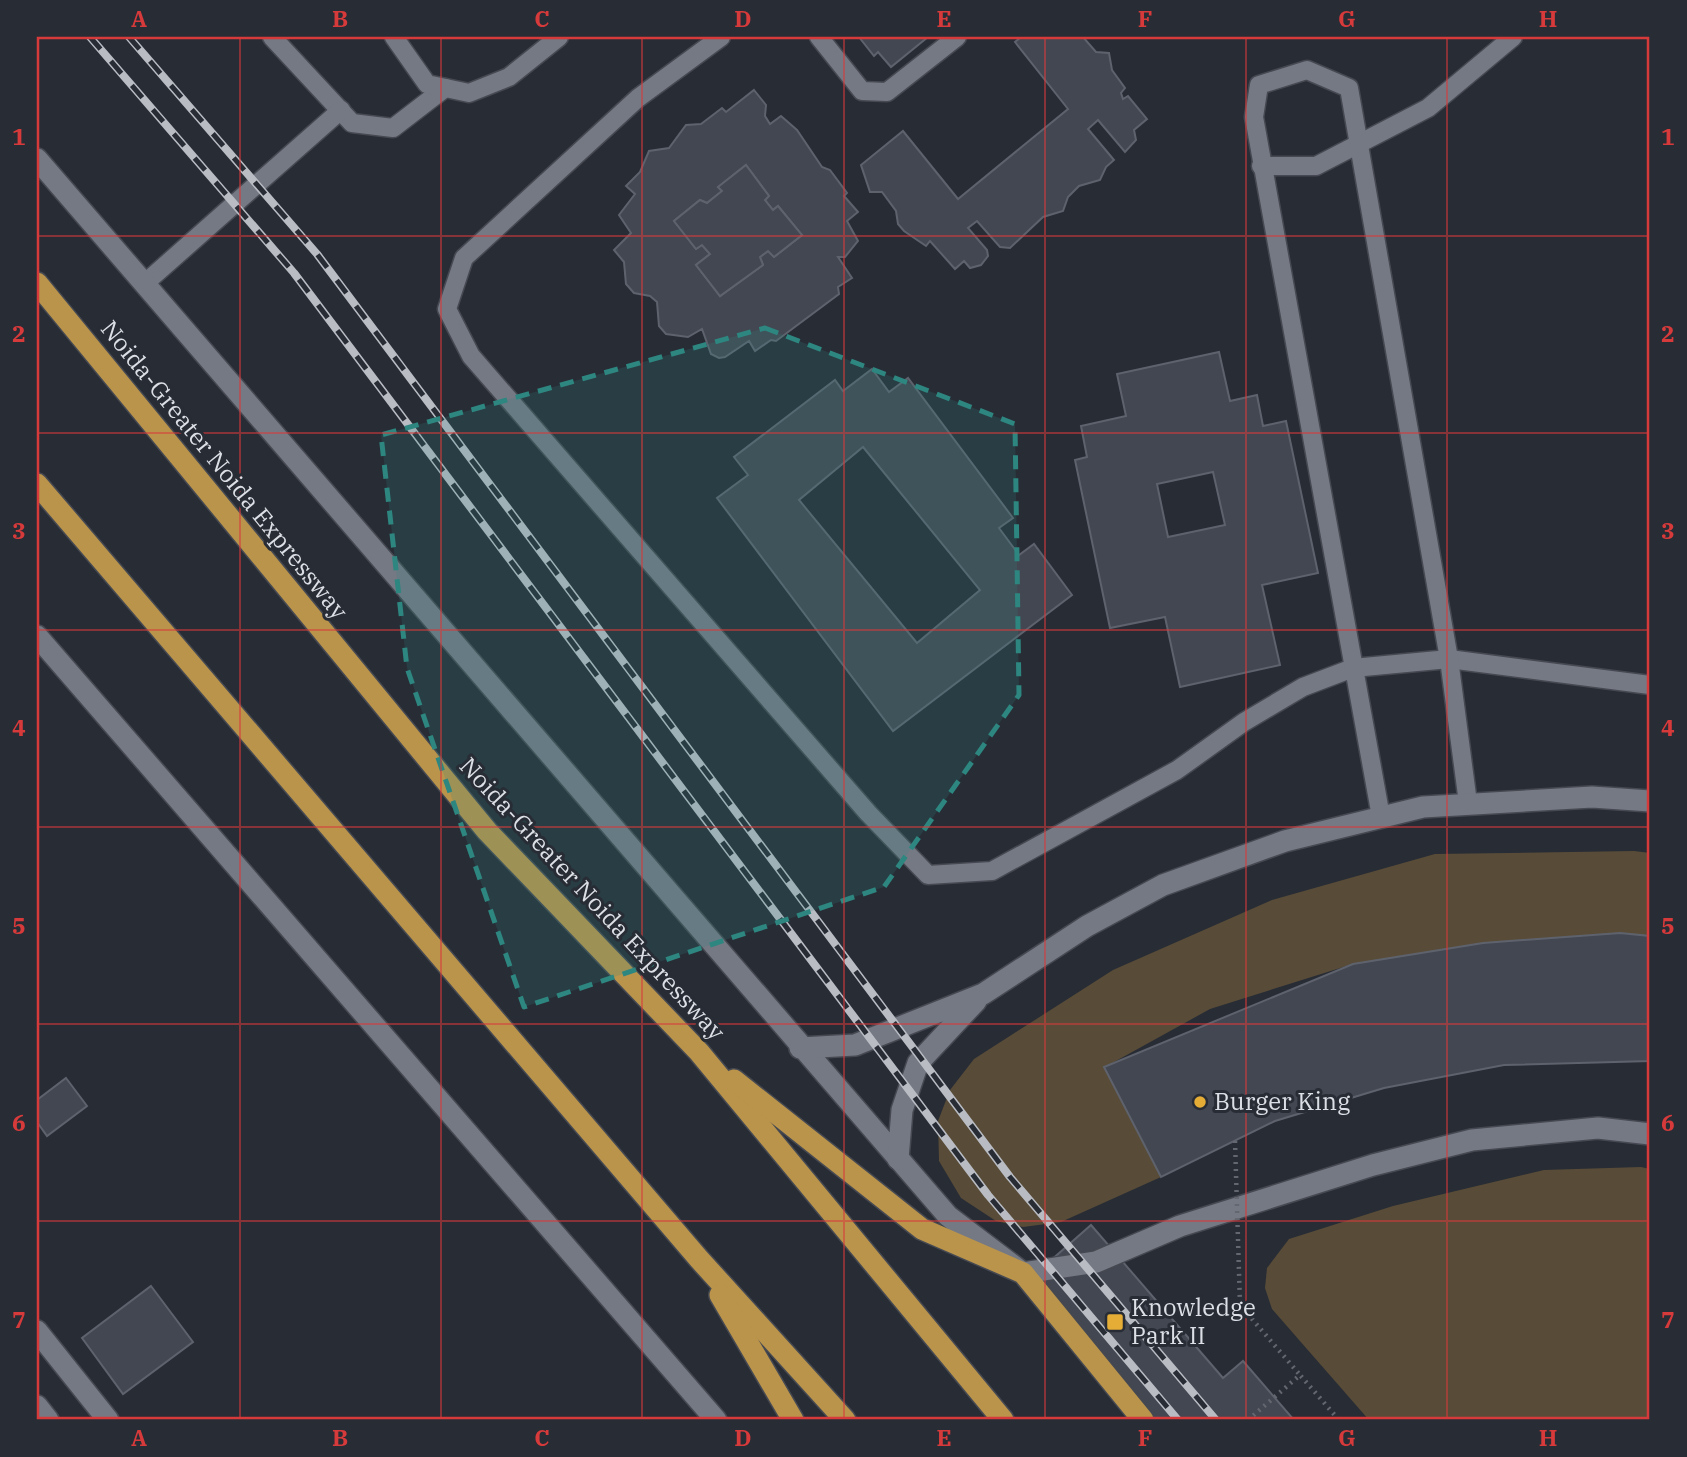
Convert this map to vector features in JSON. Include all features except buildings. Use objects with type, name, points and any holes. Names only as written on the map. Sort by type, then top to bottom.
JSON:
[{"type":"highway","name":"Noida-Greater Noida Expressway","points":[[37,284],[487,831],[699,1052],[1003,1420]]},
{"type":"highway","points":[[37,484],[699,1259],[845,1420]]},
{"type":"highway","points":[[699,1052],[922,1229],[1023,1273],[1143,1420]]},
{"type":"highway","points":[[699,1259],[793,1420]]},
{"type":"street","points":[[37,159],[800,1048],[948,1216],[1023,1273],[1096,1262],[1180,1226],[1373,1166],[1472,1140],[1598,1128],[1650,1134]]},
{"type":"street","points":[[37,636],[716,1420]]},
{"type":"street","points":[[800,1048],[855,1045],[983,994],[1087,926],[1163,885],[1285,841],[1423,807],[1592,797],[1650,801]]},
{"type":"street","points":[[898,1159],[902,1110],[918,1063],[983,994]]},
{"type":"street","points":[[37,1331],[108,1420]]},
{"type":"street","points":[[37,1406],[48,1420]]},
{"type":"lane","points":[[272,37],[352,122],[393,128],[445,88]]},
{"type":"lane","points":[[394,37],[427,84],[469,93],[509,77],[559,37]]},
{"type":"lane","points":[[721,37],[638,98],[464,258],[447,309],[471,356],[868,813],[928,875],[992,871],[1177,770],[1244,722],[1303,687],[1353,668],[1449,659],[1650,685]]},
{"type":"lane","points":[[819,37],[862,91],[887,92],[957,37]]},
{"type":"lane","points":[[1261,166],[1316,166],[1428,108],[1513,37]]},
{"type":"lane","points":[[1381,817],[1254,117],[1259,85],[1307,70],[1349,88],[1361,141],[1449,659],[1468,803]]},
{"type":"lane","points":[[144,284],[341,110]]},
{"type":"path","points":[[1235,1141],[1240,1305],[1339,1420]]},
{"type":"path","points":[[1248,1420],[1300,1375]]},
{"type":"highlighted area","points":[[765,328],[1015,424],[1019,695],[884,887],[524,1007],[407,668],[381,435]]},
{"type":"shaded area","points":[[1650,853],[1650,936],[1620,933],[1483,943],[1353,964],[1210,1009],[1105,1067],[1161,1177],[1061,1222],[1023,1227],[996,1221],[961,1198],[939,1161],[938,1121],[950,1090],[974,1059],[1113,970],[1272,900],[1435,854]]},
{"type":"shaded area","points":[[1650,1169],[1650,1420],[1369,1420],[1272,1309],[1265,1288],[1267,1268],[1289,1239],[1393,1206],[1544,1170]]},
{"type":"railway","points":[[90,37],[294,273],[988,1195],[1178,1420]]},
{"type":"railway","points":[[129,37],[317,254],[1010,1177],[1216,1420]]},
{"type":"place","name":"Burger King","points":[[1200,1102]]},
{"type":"place","name":"Knowledge Park II","points":[[1115,1322]]}]
